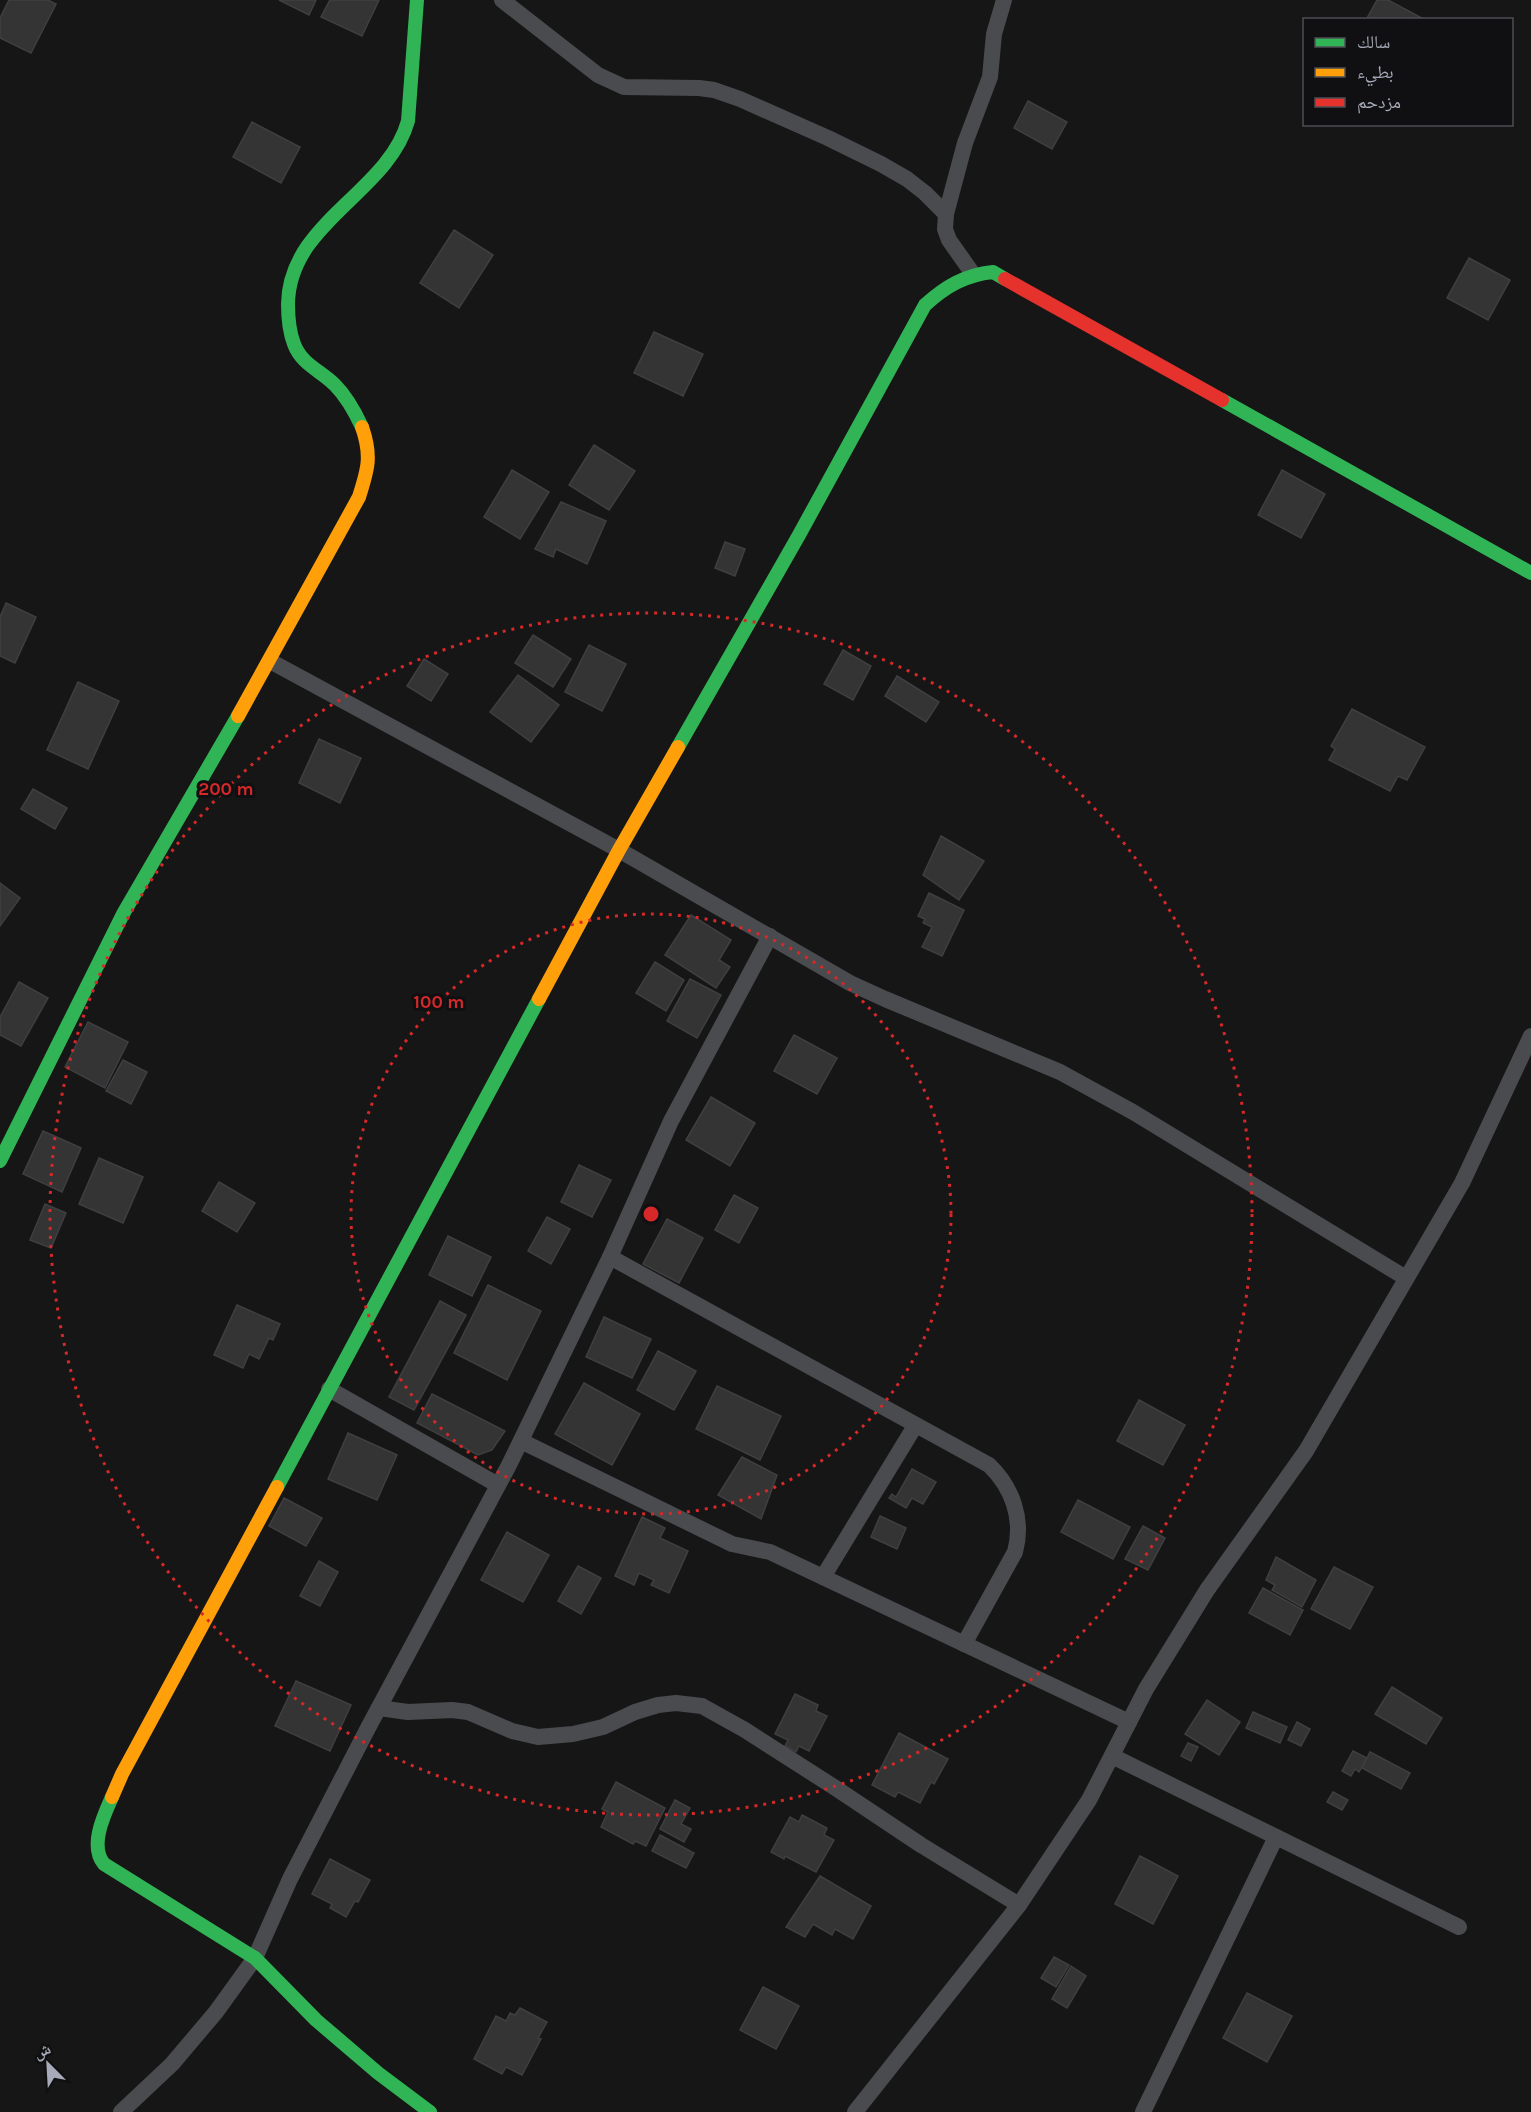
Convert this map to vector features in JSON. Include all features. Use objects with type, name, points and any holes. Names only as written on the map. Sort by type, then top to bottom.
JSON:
[{"type":"street","points":[[0,1161],[123,914],[270,661],[359,497],[366,477],[369,458],[364,434],[344,395],[303,360],[295,346],[290,332],[288,313],[291,278],[304,250],[391,157],[404,139],[408,121],[417,0]]},
{"type":"street","points":[[502,0],[610,82],[624,87],[714,90],[740,99],[828,138],[890,169],[925,193],[945,214]]},
{"type":"street","points":[[973,274],[949,240],[945,229],[945,214],[965,143],[990,77],[994,34],[1004,0]]},
{"type":"street","points":[[430,2112],[378,2073],[316,2020],[255,1958],[112,1870],[100,1859],[97,1846],[102,1827],[122,1774],[619,850],[799,535],[925,304],[951,283],[973,274],[993,273],[1531,573]]},
{"type":"street","points":[[270,661],[619,850],[850,983],[1060,1072],[1112,1100],[1406,1278]]},
{"type":"street","points":[[121,2112],[172,2064],[216,2012],[255,1958],[290,1880],[521,1441],[610,1257],[671,1121],[770,936]]},
{"type":"street","points":[[855,2112],[1019,1905],[1089,1800],[1146,1689],[1207,1590],[1306,1450],[1462,1183],[1531,1036]]},
{"type":"street","points":[[610,1257],[989,1465],[1001,1477],[1014,1502],[1018,1517],[1019,1537],[1015,1552],[964,1644]]},
{"type":"street","points":[[329,1389],[498,1485]]},
{"type":"street","points":[[823,1577],[915,1426]]},
{"type":"street","points":[[521,1441],[732,1544],[770,1552],[1129,1722]]},
{"type":"street","points":[[379,1708],[408,1712],[452,1710],[468,1712],[512,1731],[538,1737],[573,1734],[603,1727],[635,1712],[658,1705],[676,1703],[702,1706],[745,1730],[921,1845],[1019,1905]]},
{"type":"street","points":[[1112,1756],[1459,1927]]},
{"type":"street","points":[[1143,2112],[1276,1837]]},
{"type":"building","points":[[9,0],[48,0],[56,4],[31,53],[0,38],[0,18]]},
{"type":"building","points":[[279,0],[316,0],[309,15]]},
{"type":"building","points":[[330,0],[379,0],[362,36],[321,17]]},
{"type":"building","points":[[1377,0],[1388,0],[1422,18],[1367,18]]},
{"type":"building","points":[[1028,101],[1067,122],[1052,149],[1014,128]]},
{"type":"building","points":[[252,122],[300,147],[281,183],[233,157]]},
{"type":"building","points":[[454,230],[493,255],[459,308],[420,283]]},
{"type":"building","points":[[1469,258],[1510,280],[1488,320],[1447,298]]},
{"type":"building","points":[[654,332],[703,354],[683,396],[634,373]]},
{"type":"building","points":[[594,445],[635,471],[609,510],[569,485]]},
{"type":"building","points":[[512,470],[549,492],[520,539],[484,517]]},
{"type":"building","points":[[1282,470],[1325,494],[1301,538],[1258,515]]},
{"type":"building","points":[[561,502],[606,521],[587,564],[556,549],[553,557],[535,549]]},
{"type":"building","points":[[725,542],[745,549],[735,576],[715,568]]},
{"type":"building","points":[[6,603],[36,617],[15,663],[0,656],[0,617]]},
{"type":"building","points":[[533,635],[571,659],[553,687],[515,663]]},
{"type":"building","points":[[589,645],[626,664],[602,711],[565,692]]},
{"type":"building","points":[[843,650],[871,666],[853,700],[824,684]]},
{"type":"building","points":[[424,659],[448,674],[431,701],[407,686]]},
{"type":"building","points":[[518,675],[559,705],[531,742],[490,712]]},
{"type":"building","points":[[897,676],[939,702],[926,722],[885,696]]},
{"type":"building","points":[[78,682],[119,701],[88,769],[47,750]]},
{"type":"building","points":[[1352,709],[1425,747],[1407,780],[1398,776],[1390,791],[1329,760],[1335,749],[1331,746]]},
{"type":"building","points":[[319,739],[361,758],[340,803],[299,783]]},
{"type":"building","points":[[33,789],[67,808],[55,829],[21,809]]},
{"type":"building","points":[[941,836],[984,861],[959,900],[923,875]]},
{"type":"building","points":[[0,883],[20,898],[0,926]]},
{"type":"building","points":[[929,893],[964,910],[942,956],[922,947],[932,927],[923,923],[925,919],[918,916]]},
{"type":"building","points":[[691,915],[731,940],[719,960],[730,967],[716,988],[665,955]]},
{"type":"building","points":[[655,962],[684,980],[666,1011],[636,993]]},
{"type":"building","points":[[690,979],[721,995],[697,1038],[667,1021]]},
{"type":"building","points":[[19,982],[48,998],[21,1046],[0,1035],[0,1017]]},
{"type":"building","points":[[88,1022],[128,1042],[105,1088],[65,1067]]},
{"type":"building","points":[[794,1035],[837,1058],[817,1094],[774,1071]]},
{"type":"building","points":[[123,1060],[147,1072],[131,1104],[106,1091]]},
{"type":"building","points":[[711,1097],[755,1123],[730,1166],[686,1140]]},
{"type":"building","points":[[43,1131],[81,1148],[62,1192],[23,1174]]},
{"type":"building","points":[[99,1158],[143,1177],[123,1223],[79,1204]]},
{"type":"building","points":[[579,1165],[611,1180],[592,1217],[561,1202]]},
{"type":"building","points":[[219,1182],[255,1203],[237,1232],[202,1211]]},
{"type":"building","points":[[734,1195],[758,1208],[739,1243],[715,1230]]},
{"type":"building","points":[[45,1204],[66,1213],[51,1248],[30,1240]]},
{"type":"building","points":[[547,1217],[570,1229],[551,1264],[528,1251]]},
{"type":"building","points":[[667,1219],[703,1238],[679,1283],[643,1264]]},
{"type":"building","points":[[448,1236],[491,1257],[472,1296],[429,1275]]},
{"type":"building","points":[[488,1285],[541,1311],[507,1380],[454,1353]]},
{"type":"building","points":[[440,1301],[466,1315],[414,1410],[389,1397]]},
{"type":"building","points":[[237,1305],[280,1324],[273,1340],[269,1338],[259,1359],[249,1354],[243,1368],[214,1355]]},
{"type":"building","points":[[604,1317],[651,1339],[632,1378],[586,1357]]},
{"type":"building","points":[[658,1351],[696,1371],[674,1410],[637,1390]]},
{"type":"building","points":[[584,1383],[640,1414],[612,1465],[555,1434]]},
{"type":"building","points":[[717,1386],[781,1416],[760,1460],[696,1429]]},
{"type":"building","points":[[432,1394],[505,1431],[492,1450],[478,1455],[417,1423]]},
{"type":"building","points":[[1139,1400],[1185,1425],[1163,1465],[1117,1441]]},
{"type":"building","points":[[348,1433],[397,1455],[377,1500],[328,1479]]},
{"type":"building","points":[[742,1457],[777,1475],[761,1519],[718,1495]]},
{"type":"building","points":[[912,1469],[936,1482],[923,1504],[912,1498],[906,1508],[889,1498],[892,1494],[896,1497]]},
{"type":"building","points":[[284,1498],[322,1518],[306,1546],[269,1526]]},
{"type":"building","points":[[1078,1500],[1130,1527],[1113,1559],[1061,1532]]},
{"type":"building","points":[[880,1516],[906,1528],[897,1549],[871,1537]]},
{"type":"building","points":[[642,1517],[665,1528],[660,1538],[688,1551],[669,1593],[651,1585],[654,1580],[639,1573],[634,1585],[615,1576]]},
{"type":"building","points":[[1143,1526],[1165,1538],[1148,1570],[1125,1559]]},
{"type":"building","points":[[507,1532],[549,1555],[523,1602],[481,1580]]},
{"type":"building","points":[[1276,1557],[1316,1580],[1302,1607],[1272,1590],[1275,1585],[1266,1580]]},
{"type":"building","points":[[319,1561],[338,1572],[320,1606],[300,1596]]},
{"type":"building","points":[[578,1566],[601,1578],[581,1614],[558,1601]]},
{"type":"building","points":[[1334,1567],[1373,1587],[1350,1629],[1311,1609]]},
{"type":"building","points":[[1263,1588],[1303,1610],[1290,1635],[1249,1613]]},
{"type":"building","points":[[296,1681],[351,1705],[330,1751],[275,1726]]},
{"type":"building","points":[[1392,1687],[1442,1718],[1426,1744],[1375,1714]]},
{"type":"building","points":[[795,1694],[818,1705],[816,1711],[827,1716],[809,1751],[799,1746],[796,1752],[785,1746],[788,1740],[775,1734]]},
{"type":"building","points":[[1207,1700],[1240,1722],[1219,1755],[1185,1734]]},
{"type":"building","points":[[1253,1712],[1287,1727],[1280,1743],[1246,1728]]},
{"type":"building","points":[[1297,1722],[1310,1729],[1301,1746],[1288,1740]]},
{"type":"building","points":[[899,1733],[948,1759],[934,1784],[931,1782],[920,1803],[898,1792],[895,1797],[872,1785]]},
{"type":"building","points":[[1188,1743],[1198,1747],[1191,1761],[1181,1756]]},
{"type":"building","points":[[1353,1751],[1367,1758],[1359,1772],[1355,1769],[1351,1776],[1342,1771]]},
{"type":"building","points":[[1370,1752],[1410,1773],[1401,1789],[1362,1768]]},
{"type":"building","points":[[616,1782],[665,1808],[646,1846],[635,1841],[633,1844],[601,1827],[608,1812],[602,1809]]},
{"type":"building","points":[[1333,1792],[1348,1800],[1342,1810],[1327,1802]]},
{"type":"building","points":[[675,1800],[690,1808],[681,1824],[691,1829],[684,1842],[660,1829]]},
{"type":"building","points":[[802,1815],[827,1828],[824,1835],[834,1840],[816,1872],[785,1856],[784,1859],[771,1852],[790,1817],[799,1822]]},
{"type":"building","points":[[660,1835],[694,1853],[686,1868],[652,1851]]},
{"type":"building","points":[[1140,1856],[1178,1876],[1153,1924],[1115,1904]]},
{"type":"building","points":[[330,1859],[370,1880],[358,1902],[355,1901],[346,1917],[330,1908],[332,1904],[312,1894]]},
{"type":"building","points":[[820,1876],[871,1906],[853,1939],[835,1929],[832,1935],[813,1924],[805,1937],[786,1927]]},
{"type":"building","points":[[1054,1957],[1069,1965],[1056,1987],[1041,1978]]},
{"type":"building","points":[[1071,1966],[1086,1976],[1067,2008],[1052,1999]]},
{"type":"building","points":[[763,1987],[799,2006],[776,2049],[740,2030]]},
{"type":"building","points":[[1247,1993],[1292,2016],[1267,2062],[1223,2038]]},
{"type":"building","points":[[520,2008],[547,2022],[538,2038],[541,2039],[522,2075],[506,2067],[502,2074],[474,2059],[496,2016],[506,2021],[510,2013],[515,2015]]},
{"type":"traffic: fast","points":[[362,427],[339,390],[297,351],[290,329],[288,304],[293,276],[304,251],[321,229],[381,168],[397,146],[408,121],[417,0]]},
{"type":"traffic: fast","points":[[678,747],[799,535],[925,305],[948,287],[974,276],[993,272],[1005,279]]},
{"type":"traffic: fast","points":[[1222,400],[1531,573]]},
{"type":"traffic: fast","points":[[0,1161],[123,914],[238,716]]},
{"type":"traffic: fast","points":[[277,1487],[539,999]]},
{"type":"traffic: fast","points":[[112,1797],[99,1830],[98,1848],[104,1864],[255,1958],[316,2020],[378,2073],[430,2112]]},
{"type":"traffic: slow","points":[[238,716],[359,497],[368,462],[362,427]]},
{"type":"traffic: slow","points":[[539,999],[619,850],[678,747]]},
{"type":"traffic: slow","points":[[112,1797],[122,1774],[277,1487]]},
{"type":"traffic: jam","points":[[1005,279],[1222,400]]}]
